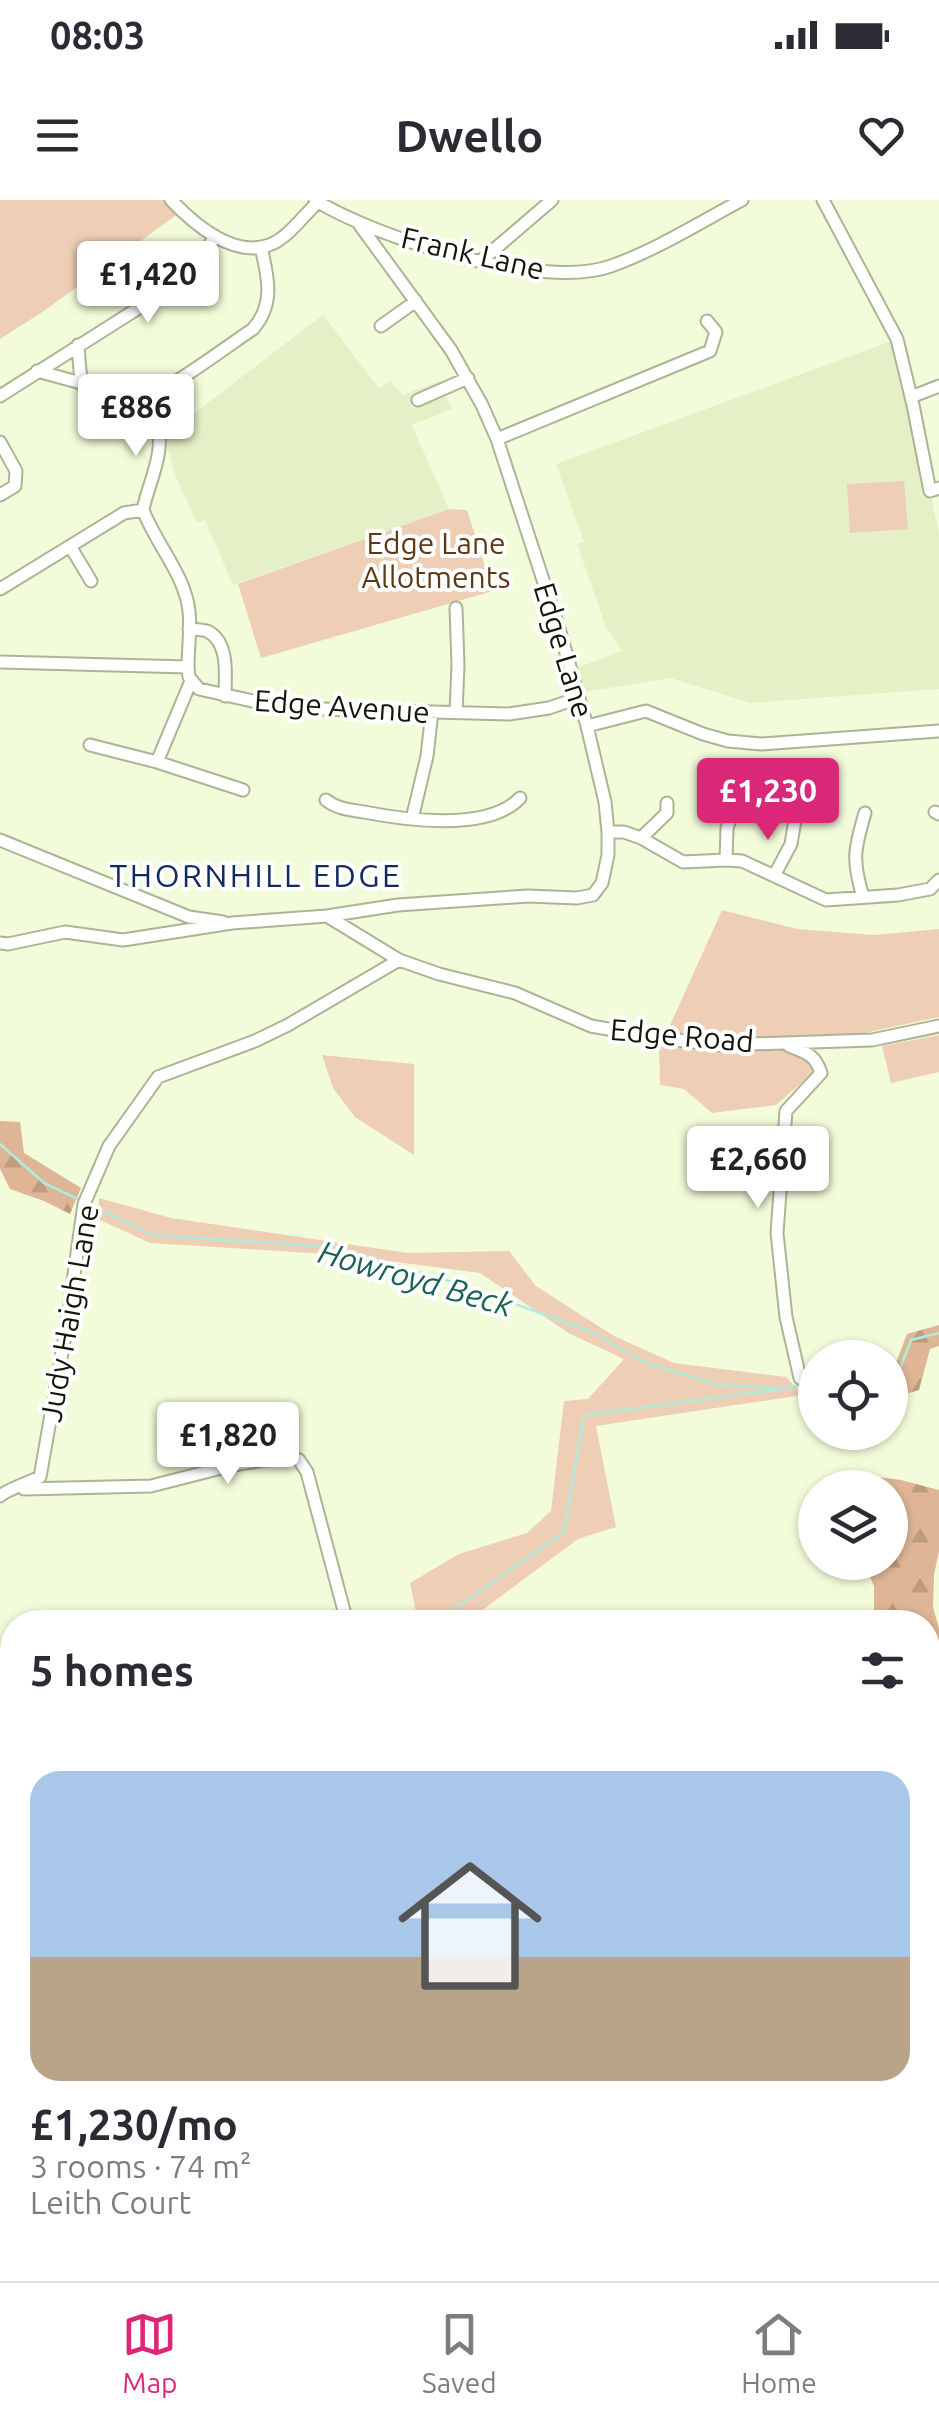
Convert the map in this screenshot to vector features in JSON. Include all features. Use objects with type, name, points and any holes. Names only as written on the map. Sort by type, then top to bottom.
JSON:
[{"type":"street","points":[[171,200],[215,236],[250,249],[272,245],[316,201]]},
{"type":"street","points":[[482,260],[552,200]]},
{"type":"street","name":"Frank Lane","points":[[316,201],[358,224],[398,237],[522,270],[556,274],[608,268],[742,200]]},
{"type":"street","points":[[823,200],[897,339],[934,490]]},
{"type":"street","name":"Edge Lane","points":[[327,916],[416,904],[594,895],[606,871],[608,832],[587,726],[497,439],[452,350],[358,224]]},
{"type":"street","points":[[0,396],[170,288],[201,260],[215,236]]},
{"type":"street","points":[[385,260],[398,237]]},
{"type":"street","points":[[78,345],[82,383],[91,399],[103,408],[118,409],[144,401],[262,319],[268,298],[268,274],[261,247]]},
{"type":"street","points":[[381,326],[416,301]]},
{"type":"street","points":[[497,439],[710,351],[716,332],[707,321]]},
{"type":"street","points":[[38,370],[82,383]]},
{"type":"street","points":[[418,400],[468,378]]},
{"type":"street","points":[[911,397],[939,386]]},
{"type":"street","points":[[144,401],[157,424],[159,446],[143,510],[179,576],[189,608],[190,681],[157,762]]},
{"type":"street","points":[[0,442],[16,471],[16,486],[0,496]]},
{"type":"street","points":[[0,589],[124,513],[143,510]]},
{"type":"street","points":[[70,546],[91,581]]},
{"type":"street","points":[[456,608],[456,713]]},
{"type":"street","points":[[189,629],[206,630],[218,641],[225,662],[225,696]]},
{"type":"street","points":[[0,662],[188,667]]},
{"type":"street","name":"Edge Avenue","points":[[190,681],[199,689],[284,708],[509,714],[549,708],[578,698]]},
{"type":"street","points":[[587,726],[646,711],[703,734],[761,744],[939,731]]},
{"type":"street","points":[[412,819],[427,756],[432,712]]},
{"type":"street","points":[[90,745],[243,790]]},
{"type":"street","points":[[726,860],[727,828],[739,795]]},
{"type":"street","points":[[326,800],[334,806],[412,819],[465,820],[504,810],[520,798]]},
{"type":"street","points":[[641,838],[667,813],[668,803]]},
{"type":"street","points":[[863,897],[854,849],[865,813]]},
{"type":"street","points":[[774,876],[791,844],[795,820]]},
{"type":"street","points":[[608,832],[641,838],[683,862],[742,862],[826,900],[898,896],[930,889],[939,880]]},
{"type":"street","points":[[0,840],[188,917],[232,923]]},
{"type":"street","points":[[0,943],[66,932],[123,940],[232,923],[327,916]]},
{"type":"street","name":"Edge Road","points":[[327,916],[399,960],[515,993],[591,1026],[721,1045],[872,1040],[939,1026]]},
{"type":"street","name":"Judy Haigh Lane","points":[[42,1482],[84,1204],[109,1146],[158,1077],[288,1025],[399,960]]},
{"type":"street","points":[[780,1043],[817,1060],[821,1072],[786,1111],[776,1233],[786,1317],[798,1369]]},
{"type":"street","points":[[5,1492],[42,1482],[151,1486],[233,1465],[289,1456],[307,1472],[344,1610]]},
{"type":"shaded area","points":[[323,315],[379,388],[390,381],[403,395],[439,381],[452,409],[412,425],[449,509],[233,585],[205,520],[197,523],[176,477],[164,436]]},
{"type":"shaded area","points":[[897,339],[939,533],[939,689],[750,703],[671,678],[577,693],[571,670],[622,651],[606,627],[577,544],[584,542],[556,464]]},
{"type":"green space","points":[[0,200],[171,200],[182,211],[0,339]]},
{"type":"green space","points":[[904,481],[908,529],[850,533],[847,484]]},
{"type":"green space","name":"Edge Lane Allotments","points":[[449,509],[467,510],[493,591],[261,658],[238,584]]},
{"type":"green space","points":[[722,910],[798,929],[874,935],[939,929],[939,1017],[860,1034],[721,1039],[667,1032]]},
{"type":"green space","points":[[939,1035],[939,1072],[891,1083],[882,1046]]},
{"type":"green space","points":[[659,1045],[717,1052],[774,1048],[795,1054],[815,1071],[776,1105],[712,1113],[684,1089],[660,1085]]},
{"type":"green space","points":[[322,1055],[414,1064],[414,1155],[355,1117],[333,1088]]},
{"type":"green space","points":[[0,1121],[20,1122],[24,1153],[81,1188],[70,1214],[10,1189],[0,1169]]},
{"type":"green space","points":[[99,1198],[171,1218],[408,1253],[509,1251],[536,1286],[614,1336],[674,1363],[786,1377],[798,1390],[798,1396],[596,1426],[616,1527],[578,1539],[482,1610],[416,1610],[410,1583],[459,1554],[527,1533],[551,1511],[564,1401],[588,1399],[624,1359],[570,1334],[480,1273],[343,1255],[150,1243],[98,1219]]},
{"type":"green space","points":[[939,1325],[939,1346],[930,1349],[919,1390],[908,1393],[908,1340],[905,1340],[907,1334]]},
{"type":"green space","points":[[908,1482],[939,1490],[934,1610],[874,1610],[871,1580],[908,1580]]},
{"type":"waterway","name":"Howroyd Beck","points":[[0,1144],[44,1183],[80,1200]]},
{"type":"waterway","name":"Howroyd Beck","points":[[87,1203],[152,1235],[335,1247],[463,1285],[587,1330],[649,1364],[719,1385],[783,1389]]},
{"type":"waterway","points":[[908,1348],[911,1340],[939,1333]]},
{"type":"waterway","points":[[784,1389],[798,1385]]},
{"type":"waterway","points":[[453,1610],[564,1532],[584,1415],[776,1390]]},
{"type":"district","name":"THORNHILL EDGE","points":[[256,875]]}]
